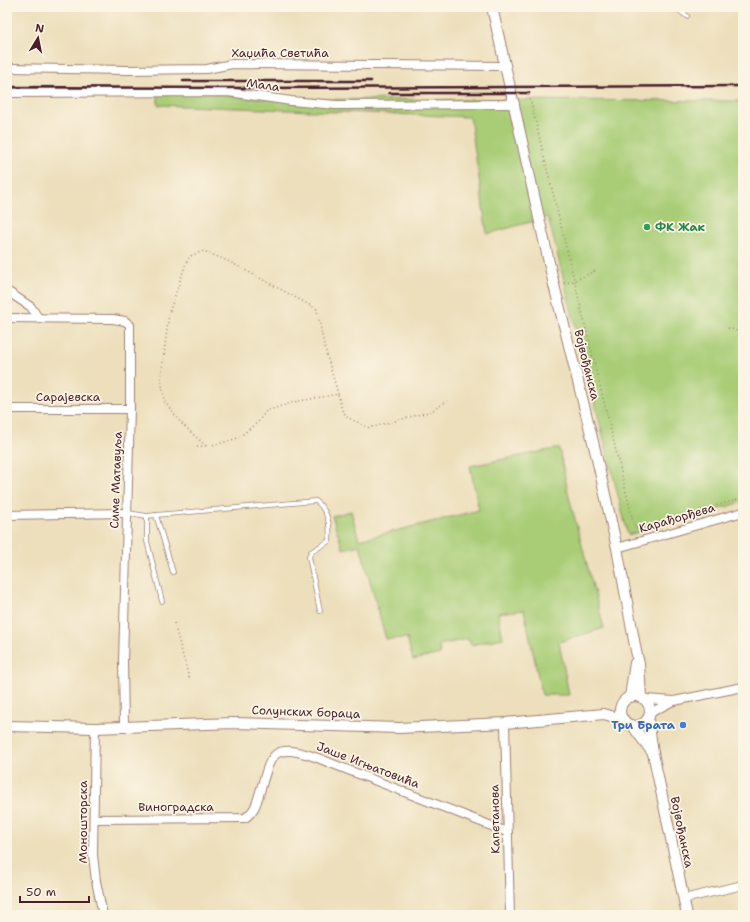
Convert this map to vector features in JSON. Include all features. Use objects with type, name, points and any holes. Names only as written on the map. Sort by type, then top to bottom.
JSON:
[{"type":"street","name":"Војвођанска","points":[[492,7],[511,86],[554,285],[595,450],[639,664],[643,698]]},
{"type":"street","name":"Хаџића Светића","points":[[7,68],[127,70],[207,69],[232,64],[506,66]]},
{"type":"street","name":"Мала","points":[[7,93],[228,92],[292,101],[336,104],[515,104]]},
{"type":"street","points":[[7,291],[31,307],[39,318]]},
{"type":"street","points":[[7,318],[39,318]]},
{"type":"street","name":"Симе Матавуља","points":[[39,318],[113,319],[128,322],[130,325],[130,409],[123,662],[124,727]]},
{"type":"street","name":"Сарајевска","points":[[7,409],[130,409]]},
{"type":"street","name":"Карађорђева","points":[[616,548],[743,512]]},
{"type":"street","points":[[7,515],[127,513]]},
{"type":"street","name":"Војвођанска","points":[[626,700],[636,651]]},
{"type":"street","points":[[674,701],[649,716],[641,725],[628,723],[620,711],[626,700],[643,698],[674,701],[743,687]]},
{"type":"street","points":[[643,698],[650,706],[649,716]]},
{"type":"street","name":"Солунских бораца","points":[[604,714],[626,700]]},
{"type":"street","name":"Солунских бораца","points":[[7,726],[95,728],[234,723],[399,728],[505,723],[604,714],[628,723]]},
{"type":"street","name":"Војвођанска","points":[[649,716],[653,753],[687,915]]},
{"type":"street","name":"Капетанова","points":[[505,723],[510,915]]},
{"type":"street","name":"Војвођанска","points":[[628,723],[653,753]]},
{"type":"street","name":"Моношторска","points":[[95,728],[93,855],[96,881],[103,915]]},
{"type":"street","name":"Јаше Игњатовића","points":[[254,810],[269,762],[274,755],[282,750],[299,752],[315,757],[507,832]]},
{"type":"street","name":"Виноградска","points":[[94,819],[245,818],[254,810]]},
{"type":"street","points":[[683,899],[743,885]]},
{"type":"lane","points":[[674,7],[687,16]]},
{"type":"lane","points":[[127,513],[147,516],[316,501],[323,507],[327,515],[330,532],[329,541],[311,552],[309,558],[320,611]]},
{"type":"lane","points":[[156,515],[173,572]]},
{"type":"lane","points":[[147,516],[147,541],[162,601]]},
{"type":"path","points":[[527,87],[635,529],[743,498]]},
{"type":"path","points":[[206,446],[181,423],[165,402],[161,379],[169,313],[186,263],[190,256],[204,251],[230,262],[317,309],[324,345],[342,410],[347,417],[369,428],[432,411],[447,401]]},
{"type":"path","points":[[554,285],[574,280],[596,270]]},
{"type":"path","points":[[728,328],[743,332]]},
{"type":"path","points":[[198,447],[238,438],[258,422],[266,411],[294,402],[338,394]]},
{"type":"path","points":[[174,623],[189,678]]},
{"type":"green space","points":[[158,92],[193,92],[265,99],[743,101],[743,502],[628,535],[548,217],[487,234],[470,117],[158,105]]},
{"type":"green space","points":[[559,448],[569,497],[604,628],[559,642],[569,695],[542,695],[524,610],[498,613],[503,638],[471,645],[468,639],[439,645],[440,654],[413,660],[407,638],[386,639],[360,545],[343,549],[332,516],[351,511],[359,540],[479,510],[470,466]]},
{"type":"railway","points":[[183,81],[371,81]]},
{"type":"railway","points":[[7,87],[228,88],[743,86]]},
{"type":"railway","points":[[389,93],[529,93]]},
{"type":"place","name":"ФК Жак","points":[[647,227]]},
{"type":"place","name":"Три Брата","points":[[683,725]]}]
